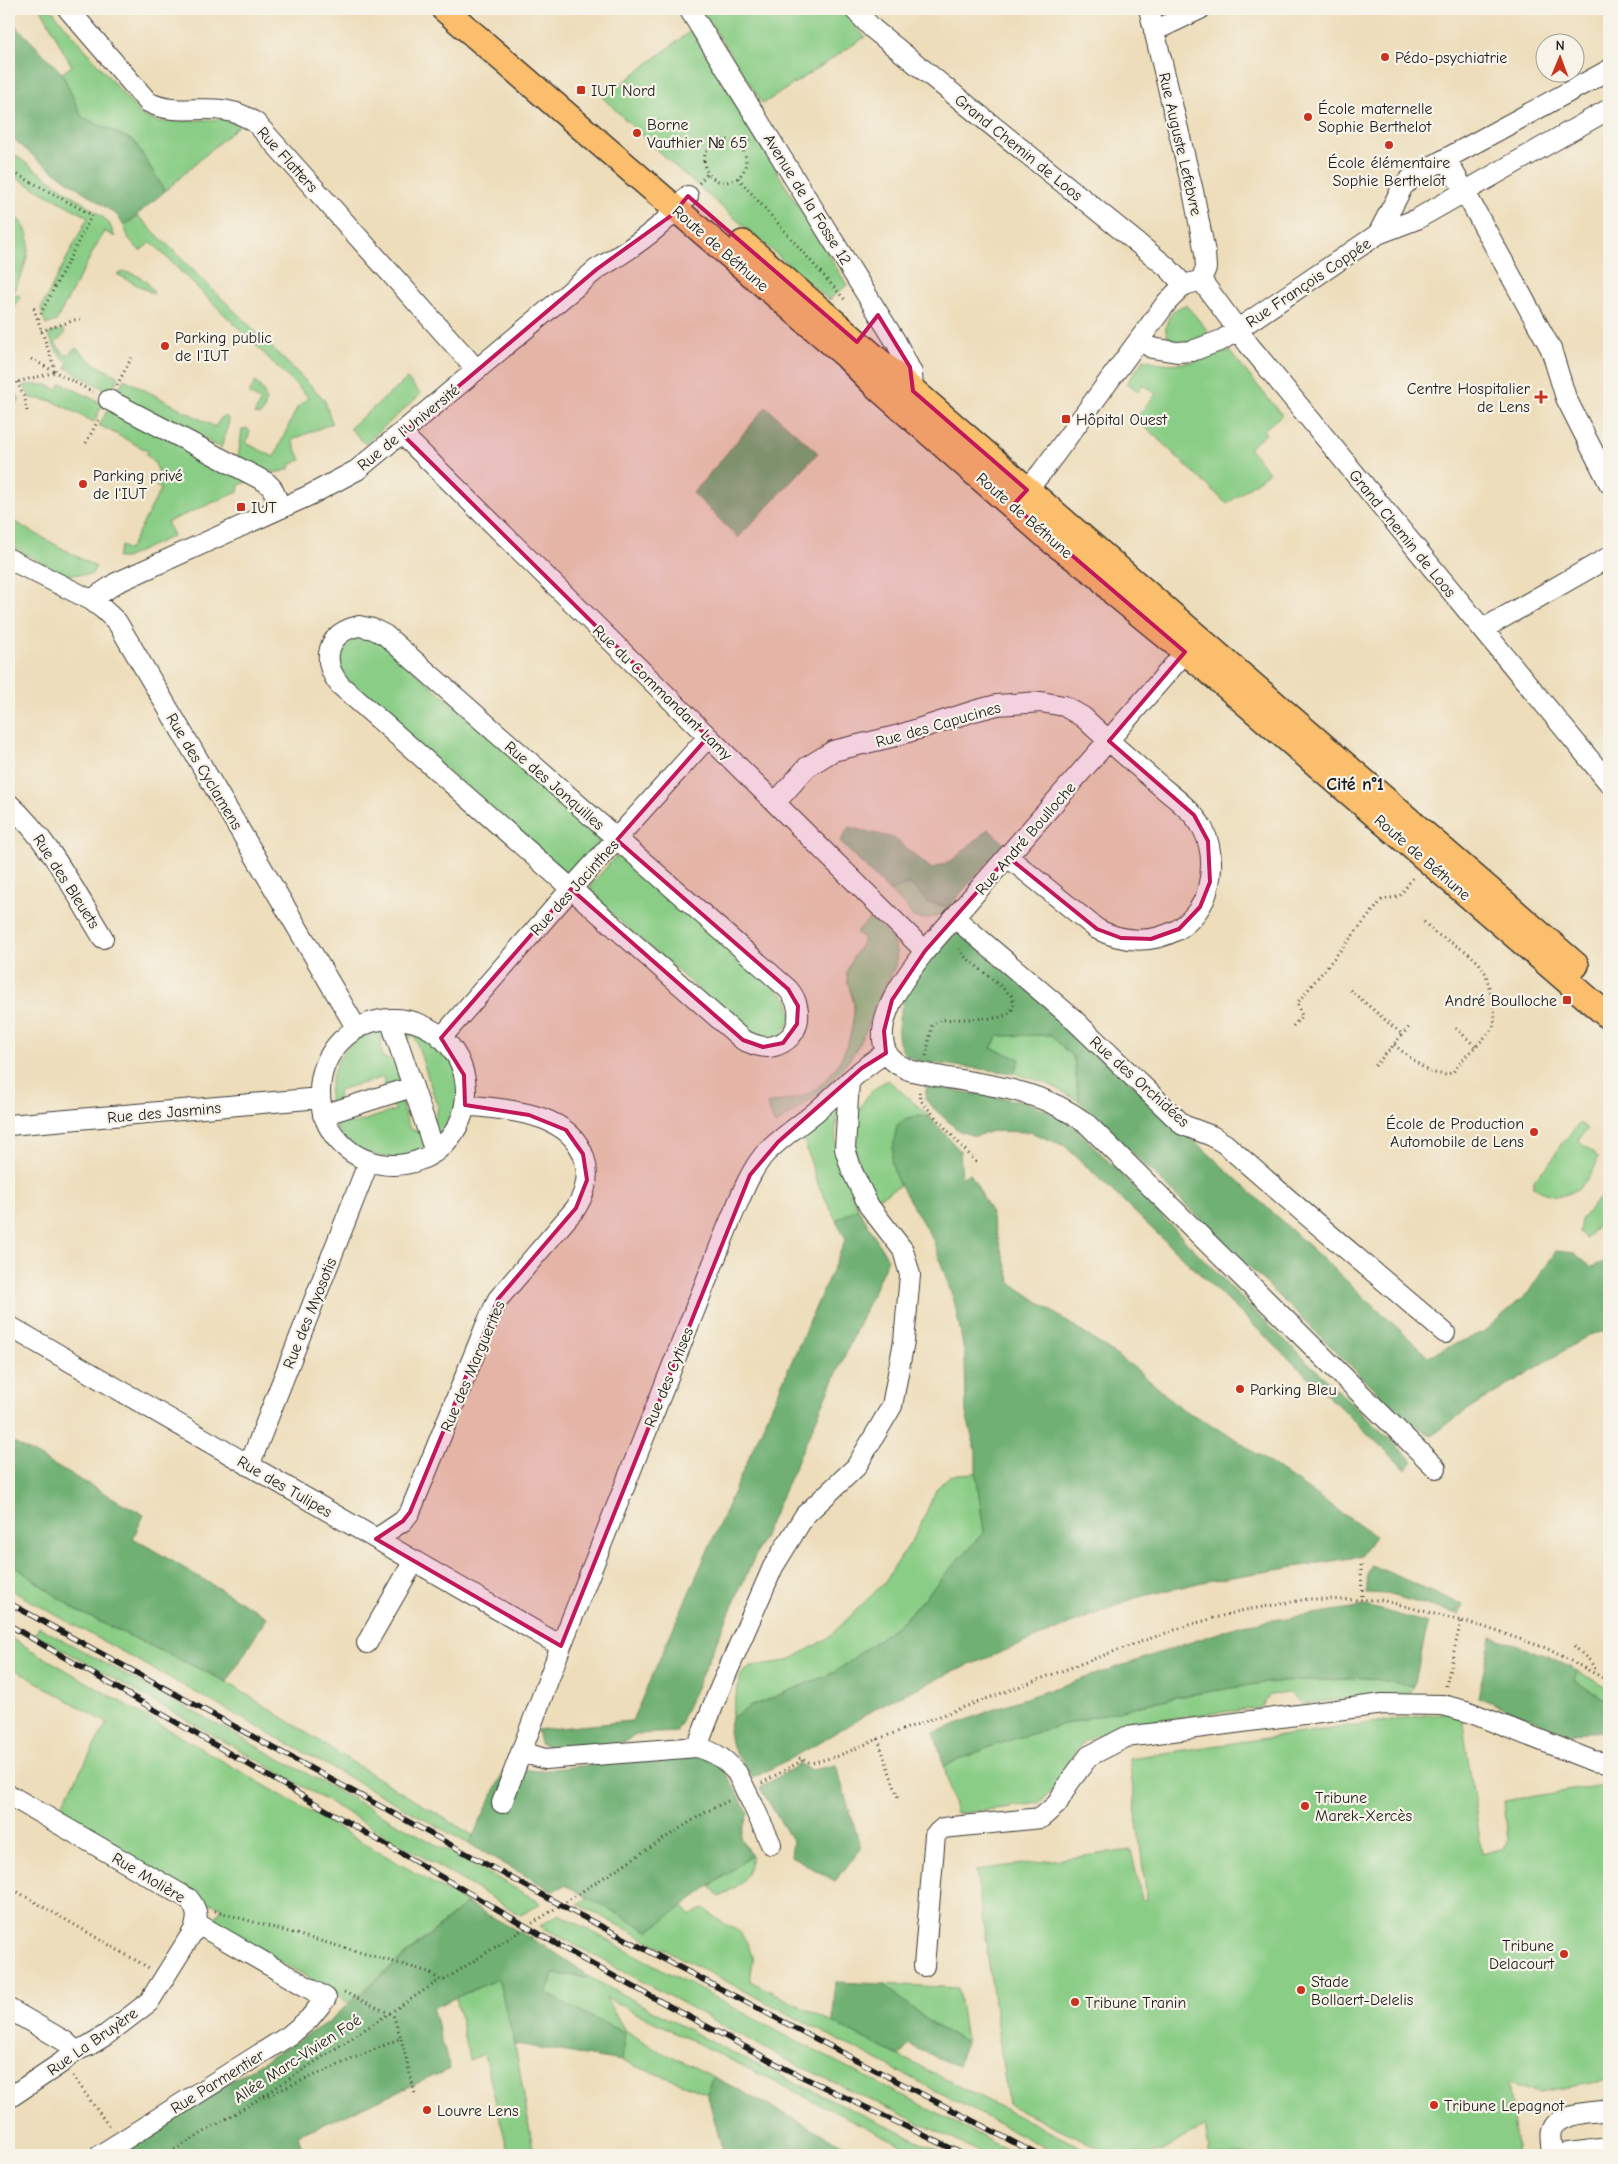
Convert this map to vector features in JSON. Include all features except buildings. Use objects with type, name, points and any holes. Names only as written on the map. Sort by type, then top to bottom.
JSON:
[{"type":"main road","name":"Route de Béthune","points":[[444,9],[688,196],[861,335],[907,399],[1020,498],[1053,542],[1100,577],[1114,593],[1191,645],[1609,994]]},
{"type":"main road","name":"Route de Béthune","points":[[470,9],[688,196]]},
{"type":"main road","name":"Route de Béthune","points":[[1191,645],[1426,860],[1609,1017]]},
{"type":"street","name":"Rue Flatters","points":[[68,9],[148,102],[162,108],[229,110],[244,115],[256,123],[477,370]]},
{"type":"street","name":"Avenue de la Fosse 12","points":[[689,9],[861,335],[910,367],[907,399]]},
{"type":"street","name":"Grand Chemin de Loos","points":[[854,9],[873,29],[1167,267],[1192,283],[1237,330],[1609,783]]},
{"type":"street","name":"Rue Auguste Lefebvre","points":[[1149,9],[1192,185],[1203,244],[1206,268],[1192,283]]},
{"type":"street","points":[[1154,31],[1200,9]]},
{"type":"street","points":[[1378,234],[1403,186],[1414,176],[1609,70]]},
{"type":"street","name":"Rue François Coppée","points":[[1140,340],[1152,348],[1164,351],[1192,351],[1222,340],[1378,234],[1417,219],[1609,109]]},
{"type":"street","points":[[1446,159],[1551,349],[1566,398],[1609,483]]},
{"type":"street","name":"Rue de l'Université","points":[[91,600],[116,583],[281,508],[357,470],[596,270],[621,256],[688,196]]},
{"type":"street","points":[[1020,498],[1042,473],[1167,302],[1192,283]]},
{"type":"street","points":[[109,400],[266,482],[272,488],[281,508]]},
{"type":"street","name":"Rue du Commandant Lamy","points":[[402,434],[925,951]]},
{"type":"street","points":[[1483,629],[1609,557]]},
{"type":"street","name":"Rue des Cyclamens","points":[[9,559],[91,600],[117,622],[357,1029]]},
{"type":"street","name":"Rue des Jonquilles","points":[[359,626],[385,635],[795,998],[799,1014],[797,1024],[791,1035],[773,1047],[754,1045],[743,1040],[571,889],[340,686],[333,677],[329,654],[331,645],[338,636],[348,628],[359,626]]},
{"type":"street","name":"Rue André Boulloche","points":[[886,1053],[884,1031],[892,1000],[902,980],[925,951],[960,922],[1008,857],[1191,645]]},
{"type":"street","name":"Rue des Capucines","points":[[776,802],[807,767],[833,751],[896,736],[997,705],[1041,702],[1064,706],[1083,717],[1194,815],[1205,834],[1211,854],[1210,882],[1200,906],[1179,929],[1151,939],[1134,940],[1108,935],[1097,929],[1008,857]]},
{"type":"street","name":"Rue des Jacinthes","points":[[441,1038],[571,889],[708,737]]},
{"type":"street","name":"Rue des Bleuets","points":[[9,804],[31,826],[48,848],[103,938]]},
{"type":"street","name":"Rue des Orchidées","points":[[960,922],[1070,1016],[1183,1125],[1212,1136],[1225,1144],[1445,1333]]},
{"type":"street","points":[[390,1020],[435,1152]]},
{"type":"street","points":[[390,1020],[418,1024],[441,1038],[451,1049],[462,1068],[466,1090],[465,1105],[454,1131],[435,1152],[423,1159],[403,1164],[382,1164],[369,1161],[354,1154],[330,1130],[322,1107],[321,1082],[325,1066],[333,1051],[357,1029],[373,1022],[390,1020]]},
{"type":"street","points":[[886,1053],[898,1065],[923,1074],[1030,1093],[1070,1111],[1086,1123],[1436,1468]]},
{"type":"street","name":"Rue des Cytises","points":[[502,1803],[561,1646],[726,1230],[750,1175],[763,1156],[778,1142],[819,1109],[862,1068],[886,1053]]},
{"type":"street","points":[[697,1747],[718,1693],[773,1567],[805,1515],[856,1466],[892,1406],[904,1341],[910,1276],[903,1250],[869,1206],[845,1148],[849,1080]]},
{"type":"street","name":"Rue des Jasmins","points":[[9,1125],[322,1107],[412,1087]]},
{"type":"street","name":"Rue des Marguerites","points":[[376,1539],[403,1521],[410,1512],[498,1299],[576,1208],[584,1195],[587,1166],[577,1143],[566,1130],[552,1122],[529,1115],[465,1105]]},
{"type":"street","name":"Rue des Myosotis","points":[[249,1466],[369,1161]]},
{"type":"street","name":"Rue des Tulipes","points":[[9,1326],[561,1646]]},
{"type":"street","points":[[367,1644],[414,1561]]},
{"type":"street","points":[[924,1966],[935,1835],[943,1828],[1040,1818],[1057,1804],[1068,1784],[1089,1756],[1126,1737],[1383,1704],[1442,1705],[1469,1712],[1593,1761],[1609,1764]]},
{"type":"street","points":[[522,1752],[545,1759],[697,1747],[712,1751],[724,1758],[737,1773],[771,1844]]},
{"type":"street","name":"Rue Molière","points":[[9,1795],[189,1900],[196,1917],[335,1995]]},
{"type":"street","name":"Rue La Bruyère","points":[[9,2098],[68,2057],[88,2046],[149,2002],[196,1917]]},
{"type":"street","name":"Rue Parmentier","points":[[100,2155],[290,2035],[335,1995]]},
{"type":"street","points":[[9,2009],[66,2042],[68,2057]]},
{"type":"street","points":[[1609,2110],[1563,2118],[1555,2124],[1551,2133],[1554,2155],[1588,2153],[1609,2148]]},
{"type":"path","points":[[729,140],[740,147],[744,153],[746,166],[738,178],[725,183],[713,179],[707,174],[703,160],[708,148],[714,142],[729,140]]},
{"type":"path","points":[[9,170],[92,215],[38,319]]},
{"type":"path","points":[[688,196],[707,174]]},
{"type":"path","points":[[738,178],[838,290],[861,335]]},
{"type":"path","points":[[31,308],[34,309],[38,319],[56,372]]},
{"type":"path","points":[[41,331],[75,320],[84,320]]},
{"type":"path","points":[[31,359],[109,400]]},
{"type":"path","points":[[9,384],[56,372]]},
{"type":"path","points":[[17,382],[25,399],[27,411]]},
{"type":"path","points":[[1293,1026],[1302,1016],[1297,1004],[1382,900],[1400,896],[1426,860]]},
{"type":"path","points":[[1394,1045],[1429,1072],[1441,1075],[1453,1072],[1490,1032],[1494,1025],[1495,1014],[1486,974],[1479,963],[1467,952],[1435,932],[1421,918]]},
{"type":"path","points":[[923,1074],[934,1023],[945,1019],[996,1018],[1005,1016],[1012,1010],[1014,1004],[1011,995],[964,954],[958,946],[957,939],[960,922]]},
{"type":"path","points":[[1350,990],[1402,1035]]},
{"type":"path","points":[[1376,1066],[1409,1027]]},
{"type":"path","points":[[1456,1028],[1476,1048]]},
{"type":"path","points":[[921,1101],[976,1162]]},
{"type":"path","points":[[1361,1565],[1362,1598]]},
{"type":"path","points":[[898,1797],[878,1739],[1137,1642],[1189,1625],[1240,1611],[1308,1599],[1362,1598],[1381,1600],[1461,1621],[1546,1648],[1609,1681]]},
{"type":"path","points":[[1442,1705],[1461,1621]]},
{"type":"path","points":[[1574,1646],[1590,1661],[1598,1674]]},
{"type":"path","name":"Allée Marc-Vivien Foé","points":[[166,2155],[257,2100],[389,2012],[440,1980],[444,1980],[704,1813],[748,1796],[801,1759],[810,1763],[838,1756],[878,1739]]},
{"type":"path","points":[[9,1887],[164,1977]]},
{"type":"path","points":[[196,1917],[218,1911],[429,1972],[440,1980]]},
{"type":"path","points":[[335,1995],[389,2012],[393,2015],[401,2038],[415,2094]]},
{"type":"path","points":[[257,2100],[401,2038]]},
{"type":"path","points":[[68,2057],[68,2070],[120,2143]]},
{"type":"highlighted area","points":[[688,196],[857,342],[878,315],[910,367],[913,391],[1027,490],[1013,505],[1185,652],[1109,741],[1194,815],[1208,841],[1210,882],[1200,907],[1179,929],[1151,939],[1121,938],[1097,929],[1008,857],[925,951],[892,1000],[884,1031],[886,1053],[862,1068],[778,1142],[750,1175],[561,1646],[376,1539],[403,1521],[410,1512],[498,1299],[576,1208],[587,1180],[583,1154],[566,1130],[529,1115],[465,1105],[464,1075],[441,1038],[571,889],[743,1040],[763,1047],[783,1043],[797,1024],[798,1006],[788,989],[617,840],[708,737],[402,434],[597,269],[672,215]]},
{"type":"green space","points":[[41,9],[51,9],[141,115],[158,122],[223,119],[240,124],[165,191],[134,141],[82,117],[62,73],[72,66]]},
{"type":"green space","points":[[701,9],[841,9],[865,37],[763,104]]},
{"type":"green space","points":[[9,19],[62,73],[82,117],[134,141],[165,191],[124,226],[117,215],[38,160],[9,135]]},
{"type":"green space","points":[[692,30],[737,107],[847,285],[829,300],[662,155],[603,98]]},
{"type":"green space","points":[[9,151],[100,215],[109,223],[115,237],[104,231],[56,321],[46,325],[41,308],[88,217],[9,174]]},
{"type":"green space","points":[[9,213],[26,229],[28,250],[26,261],[13,293],[21,297],[13,310],[9,311]]},
{"type":"green space","points":[[138,216],[324,399],[332,423],[292,440],[301,460],[291,464],[289,469],[268,472],[238,458],[242,430],[247,428],[250,432],[246,443],[274,457],[297,408],[308,397],[151,242],[140,251],[129,239],[124,226]]},
{"type":"green space","points":[[124,272],[142,278],[154,294],[117,274]]},
{"type":"green space","points":[[1186,305],[1208,331],[1201,338],[1192,342],[1172,341],[1166,331],[1168,320],[1175,310]]},
{"type":"green space","points":[[63,329],[65,334],[55,343],[66,356],[76,348],[96,365],[119,377],[110,392],[66,368],[68,363],[58,353],[48,334]]},
{"type":"green space","points":[[1229,351],[1282,415],[1263,430],[1266,434],[1249,448],[1269,472],[1227,504],[1152,433],[1134,420],[1156,394],[1143,384],[1138,391],[1127,383],[1144,359],[1176,364],[1197,361]]},
{"type":"green space","points":[[124,379],[215,427],[221,418],[226,416],[229,421],[221,448],[116,395]]},
{"type":"green space","points":[[407,379],[421,394],[365,444],[350,428]]},
{"type":"green space","points":[[255,382],[262,389],[266,402],[260,415],[254,414],[261,401],[249,394]]},
{"type":"green space","points":[[61,383],[103,404],[94,422],[53,401],[30,398],[24,385],[48,385],[57,390]]},
{"type":"green space","points":[[13,387],[20,400],[10,409],[9,388]]},
{"type":"green space","points":[[766,407],[818,453],[738,538],[693,493]]},
{"type":"green space","points":[[109,408],[250,481],[239,485],[238,492],[167,522],[173,536],[125,558],[117,558],[121,546],[129,550],[161,489],[156,486],[158,473],[153,461],[146,455],[148,451],[99,425]]},
{"type":"green space","points":[[9,519],[96,567],[91,575],[63,574],[9,545]]},
{"type":"green space","points":[[362,634],[376,637],[597,831],[599,845],[575,873],[564,873],[343,680],[337,652],[343,642]]},
{"type":"green space","points":[[849,827],[894,838],[932,869],[954,859],[988,829],[1004,843],[949,907],[927,902],[911,884],[889,891],[840,842]]},
{"type":"green space","points":[[626,856],[788,999],[792,1019],[781,1036],[756,1039],[591,896],[591,885],[615,857]]},
{"type":"green space","points":[[911,884],[927,902],[949,907],[941,916],[922,919],[913,917],[907,907],[889,891]]},
{"type":"green space","points":[[871,918],[893,941],[897,957],[895,966],[865,1032],[850,1058],[832,1080],[810,1100],[775,1125],[767,1104],[802,1096],[818,1087],[835,1068],[842,1056],[851,1032],[854,1006],[847,977],[848,970],[864,939],[856,932]]},
{"type":"green space","points":[[957,931],[1068,1024],[1428,1356],[1483,1332],[1528,1293],[1556,1251],[1574,1253],[1591,1267],[1609,1260],[1609,1330],[1589,1335],[1458,1416],[1432,1436],[1401,1415],[1079,1101],[1074,1059],[1051,1035],[998,1036],[991,1048],[1020,1059],[1014,1073],[917,1061],[906,1055],[898,1037],[898,1026],[907,992],[921,968]]},
{"type":"green space","points":[[399,1027],[413,1029],[426,1035],[437,1043],[454,1065],[460,1092],[458,1106],[441,1137],[431,1130],[438,1108],[414,1034],[404,1043]]},
{"type":"green space","points":[[376,1029],[383,1029],[392,1041],[381,1037],[382,1057],[400,1064],[403,1081],[383,1090],[384,1077],[339,1090],[337,1106],[329,1103],[332,1078],[340,1058],[354,1042]]},
{"type":"green space","points":[[1051,1034],[1074,1059],[1079,1101],[1047,1083],[1014,1073],[1020,1059],[991,1048],[998,1036]]},
{"type":"green space","points":[[888,1080],[930,1117],[918,1116],[905,1119],[898,1183],[900,1186],[876,1199],[860,1167],[856,1154],[855,1129],[861,1106],[877,1087]]},
{"type":"green space","points":[[927,1086],[1026,1102],[1053,1113],[1078,1130],[1257,1314],[1413,1461],[1406,1470],[1065,1146],[1030,1132],[993,1131],[975,1136],[959,1131],[930,1105],[925,1098]]},
{"type":"green space","points":[[406,1094],[415,1107],[401,1104],[410,1129],[423,1133],[424,1149],[413,1155],[400,1158],[386,1157],[360,1149],[348,1142],[339,1132],[334,1121],[342,1115],[353,1124],[396,1110],[387,1100]]},
{"type":"green space","points":[[835,1110],[838,1112],[836,1138],[839,1162],[858,1208],[836,1220],[816,1180],[803,1137]]},
{"type":"green space","points":[[918,1116],[930,1117],[960,1151],[962,1178],[970,1173],[989,1208],[1011,1283],[1136,1369],[1182,1409],[1225,1432],[1375,1536],[1361,1555],[1351,1558],[1207,1581],[1135,1598],[950,1673],[887,1702],[808,1749],[753,1778],[731,1743],[729,1727],[731,1718],[750,1707],[835,1672],[903,1621],[984,1532],[976,1473],[976,1452],[966,1413],[965,1356],[955,1304],[933,1240],[896,1178],[891,1161],[897,1125],[905,1119]]},
{"type":"green space","points":[[1580,1123],[1587,1129],[1578,1140],[1598,1157],[1590,1175],[1578,1188],[1564,1195],[1549,1194],[1533,1186],[1533,1180],[1551,1162],[1561,1144]]},
{"type":"green space","points":[[1598,1199],[1609,1208],[1609,1212],[1586,1239],[1579,1232],[1581,1220]]},
{"type":"green space","points":[[858,1208],[888,1259],[676,1732],[638,1734],[618,1745],[552,1748],[540,1743],[537,1730],[632,1721],[846,1239],[836,1220]]},
{"type":"green space","points":[[14,1443],[144,1515],[133,1538],[267,1617],[227,1682],[77,1611],[16,1567],[9,1564],[9,1451]]},
{"type":"green space","points":[[976,1473],[984,1532],[903,1621],[835,1672],[750,1707],[731,1718],[741,1675],[751,1666],[788,1661],[828,1638],[883,1584],[917,1533],[937,1488],[947,1478],[957,1474]]},
{"type":"green space","points":[[9,1564],[16,1567],[77,1611],[227,1682],[379,1779],[474,1836],[469,1844],[9,1589]]},
{"type":"green space","points":[[1372,1565],[1463,1605],[1459,1614],[1386,1594],[1367,1593],[1367,1574]]},
{"type":"green space","points":[[1365,1606],[1428,1623],[1414,1686],[1368,1678],[1263,1683],[1175,1697],[1061,1725],[997,1744],[944,1766],[934,1733],[1002,1706],[1242,1625]]},
{"type":"green space","points":[[39,1627],[541,1903],[521,1915],[261,1762],[35,1634]]},
{"type":"green space","points":[[9,1637],[467,1903],[348,2003],[335,1993],[213,1923],[222,1907],[200,1900],[55,1817],[107,1723],[9,1666]]},
{"type":"green space","points":[[1491,1637],[1548,1656],[1577,1671],[1574,1680],[1609,1703],[1609,1731],[1564,1733],[1478,1697]]},
{"type":"green space","points":[[1577,1671],[1609,1689],[1609,1703],[1574,1680]]},
{"type":"green space","points":[[1368,1678],[1414,1686],[1410,1693],[1384,1694],[1302,1704],[1290,1693],[1270,1695],[1261,1708],[1167,1719],[1115,1729],[1095,1736],[1082,1744],[1070,1759],[1052,1790],[1040,1803],[956,1814],[944,1766],[997,1744],[1061,1725],[1175,1697],[1263,1683]]},
{"type":"green space","name":"Stade Bollaert-Delelis","points":[[1461,1710],[1482,1854],[1504,1848],[1508,1841],[1504,1801],[1609,1784],[1609,2080],[1539,2092],[1508,2084],[1518,2155],[1210,2155],[1205,2126],[1160,2152],[1141,2155],[1114,2155],[1008,2104],[976,1870],[1131,1850],[1142,1900],[1147,1900],[1129,1758]]},
{"type":"green space","points":[[677,1754],[702,1756],[722,1766],[748,1813],[740,1838],[752,1855],[649,1931],[565,1885],[553,1891],[469,1844],[506,1767],[538,1771]]},
{"type":"green space","points":[[800,1764],[812,1770],[836,1765],[861,1849],[835,1881],[791,1856],[793,1842],[760,1788]]},
{"type":"green space","points":[[752,1855],[746,1877],[719,1897],[711,1886]]},
{"type":"green space","points":[[588,1897],[649,1931],[683,1905],[690,1916],[703,1908],[720,1921],[740,1932],[748,1944],[753,1961],[750,1981],[1096,2155],[1059,2155],[578,1904]]},
{"type":"green space","points":[[467,1903],[546,1947],[589,1977],[553,1974],[547,1993],[570,2007],[625,2033],[622,2061],[515,2044],[498,1979],[432,2008],[450,2069],[298,2135],[304,2155],[110,2155],[328,2022]]},
{"type":"green space","points":[[559,1914],[792,2039],[1018,2155],[986,2155],[783,2058],[540,1926]]},
{"type":"green space","points":[[553,1974],[589,1977],[729,2051],[948,2155],[922,2155],[606,1998],[624,2029],[647,2044],[714,2077],[707,2093],[622,2061],[624,2033],[570,2007],[547,1993]]},
{"type":"green space","points":[[498,1979],[515,2044],[534,2155],[509,2155],[484,2054],[469,2060],[456,1997]]},
{"type":"green space","points":[[835,1982],[883,1984],[933,2025],[966,2042],[957,2066],[909,2045],[899,2056],[833,2023]]},
{"type":"green space","points":[[883,1984],[958,1988],[966,2042],[933,2025]]},
{"type":"green space","points":[[714,2077],[863,2155],[792,2155],[788,2153],[778,2155],[724,2155],[707,2093]]},
{"type":"railway","points":[[9,1603],[568,1909],[1038,2155]]},
{"type":"railway","points":[[9,1625],[584,1960],[784,2068],[965,2155]]},
{"type":"place","name":"Pédo-psychiatrie","points":[[1385,57]]},
{"type":"place","name":"IUT Nord","points":[[581,90]]},
{"type":"place","name":"École maternelle Sophie Berthelot","points":[[1308,117]]},
{"type":"place","name":"Borne Vauthier № 65","points":[[637,133]]},
{"type":"place","name":"École élémentaire Sophie Berthelot","points":[[1389,145]]},
{"type":"place","name":"Parking public de l'IUT","points":[[165,346]]},
{"type":"place","name":"Centre Hospitalier de Lens","points":[[1541,397]]},
{"type":"place","name":"Hôpital Ouest","points":[[1066,419]]},
{"type":"place","name":"Parking privé de l'IUT","points":[[83,484]]},
{"type":"place","name":"IUT","points":[[241,507]]},
{"type":"place","name":"André Boulloche","points":[[1567,1000]]},
{"type":"place","name":"École de Production Automobile de Lens","points":[[1534,1132]]},
{"type":"place","name":"Parking Bleu","points":[[1240,1389]]},
{"type":"place","name":"Tribune Marek-Xercès","points":[[1305,1806]]},
{"type":"place","name":"Tribune Delacourt","points":[[1564,1954]]},
{"type":"place","name":"Stade Bollaert-Delelis","points":[[1301,1990]]},
{"type":"place","name":"Tribune Tranin","points":[[1075,2002]]},
{"type":"place","name":"Tribune Lepagnot","points":[[1434,2105]]},
{"type":"place","name":"Louvre Lens","points":[[427,2110]]},
{"type":"district","name":"Cité n°1","points":[[1355,784]]}]
